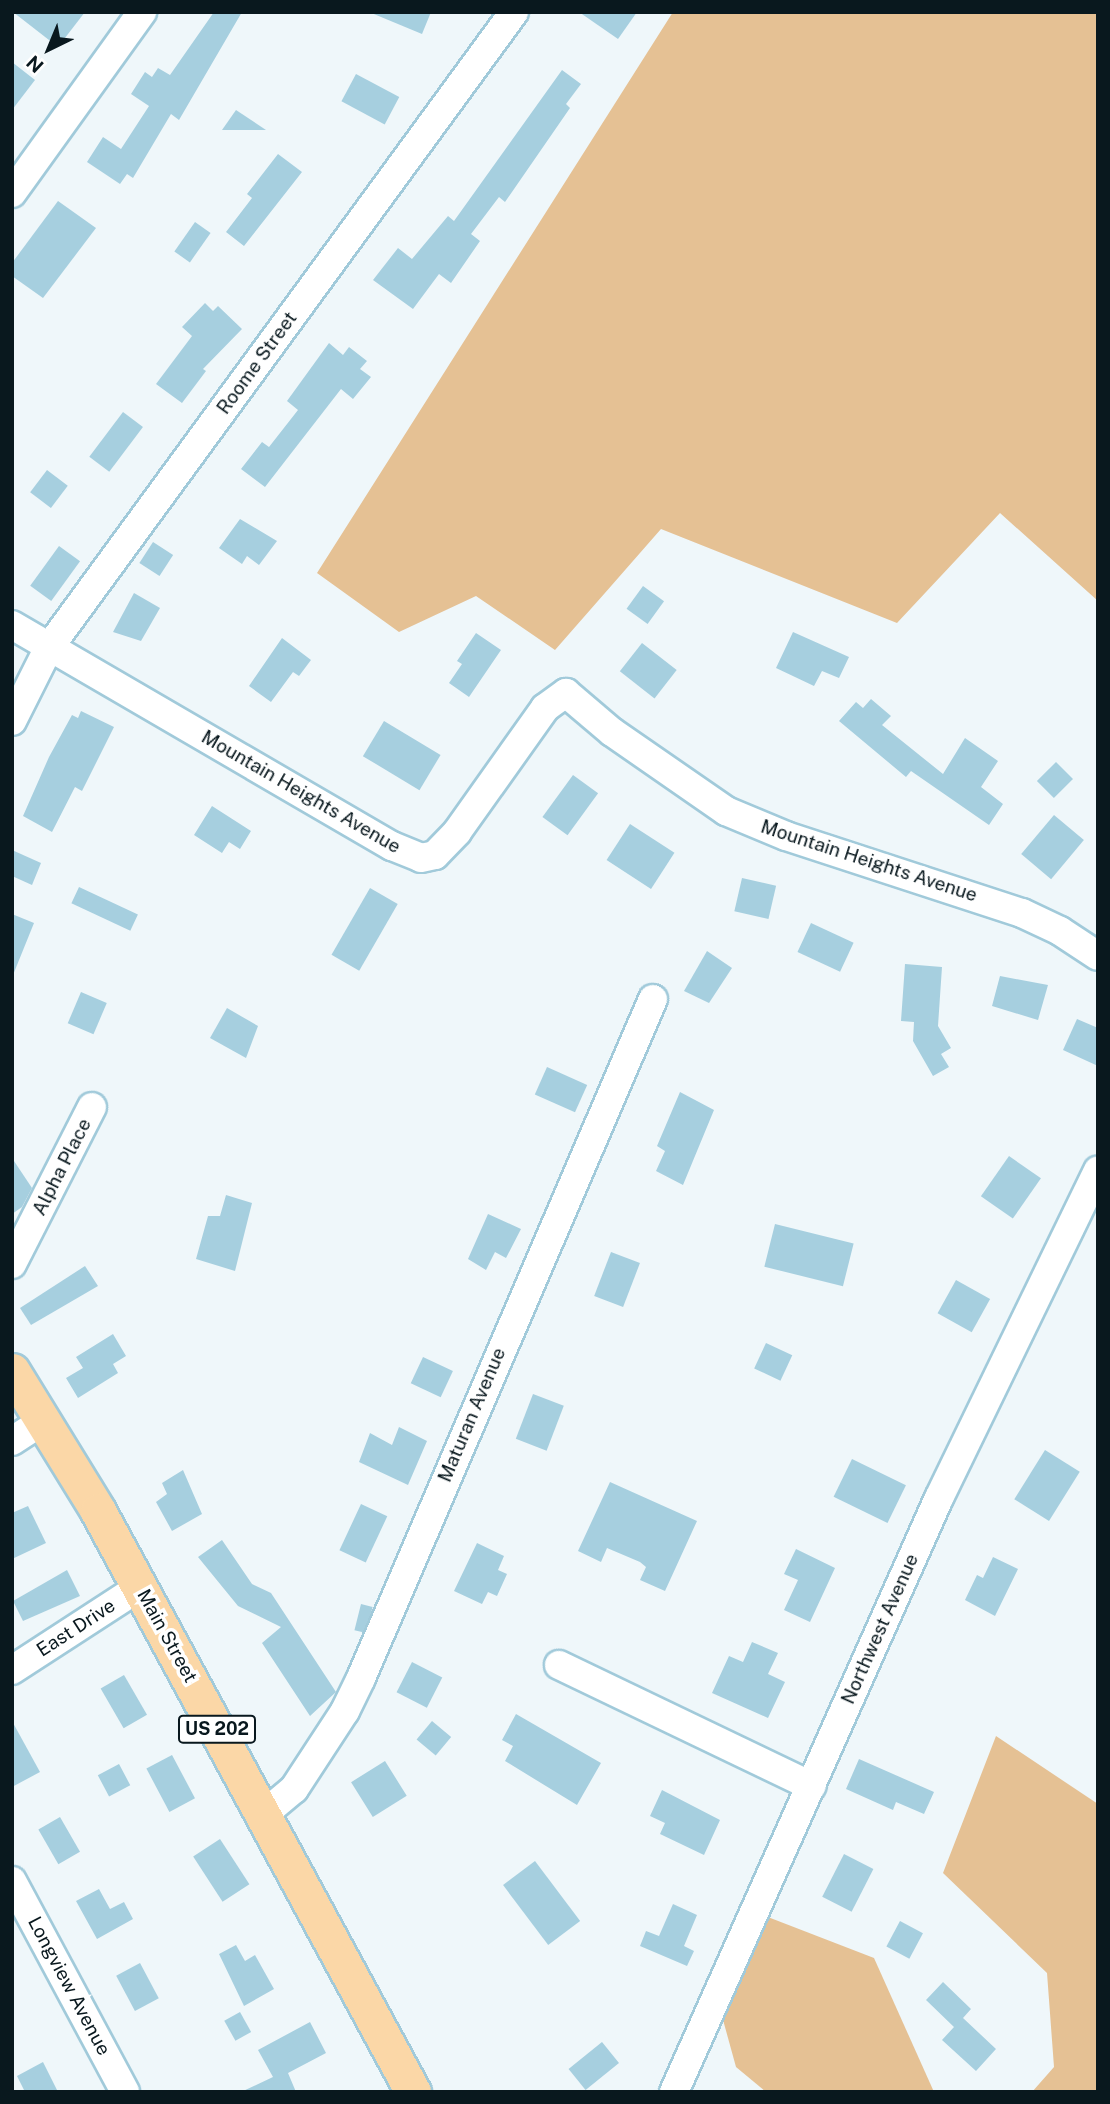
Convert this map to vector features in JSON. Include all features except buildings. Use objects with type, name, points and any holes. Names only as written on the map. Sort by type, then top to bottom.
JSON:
[{"type":"main road","name":"Main Street","points":[[12,1371],[44,1420],[140,1587],[413,2092]]},
{"type":"street","points":[[12,193],[142,12]]},
{"type":"street","name":"Roome Street","points":[[12,721],[48,649],[514,12]]},
{"type":"street","name":"Mountain Heights Avenue","points":[[12,625],[48,649],[421,858],[435,855],[457,832],[545,708],[566,693],[612,732],[726,811],[786,836],[1022,913],[1060,930],[1098,956]]},
{"type":"street","name":"Maturan Avenue","points":[[264,1814],[294,1789],[361,1678],[653,999]]},
{"type":"street","name":"Alpha Place","points":[[12,1264],[92,1107]]},
{"type":"street","name":"Northwest Avenue","points":[[674,2092],[939,1498],[1098,1171]]},
{"type":"street","points":[[12,1441],[44,1420]]},
{"type":"street","name":"East Drive","points":[[12,1670],[140,1587]]},
{"type":"street","points":[[559,1665],[811,1786]]},
{"type":"street","name":"Longview Avenue","points":[[12,1881],[125,2092]]},
{"type":"shaded area","points":[[673,12],[1098,12],[1098,601],[1000,513],[897,623],[661,529],[555,650],[476,596],[399,632],[317,573]]},
{"type":"shaded area","points":[[996,1736],[1098,1804],[1098,2092],[1032,2092],[1054,2067],[1047,1973],[943,1873]]},
{"type":"shaded area","points":[[755,1912],[874,1958],[934,2092],[766,2092],[736,2067],[717,1998]]}]
